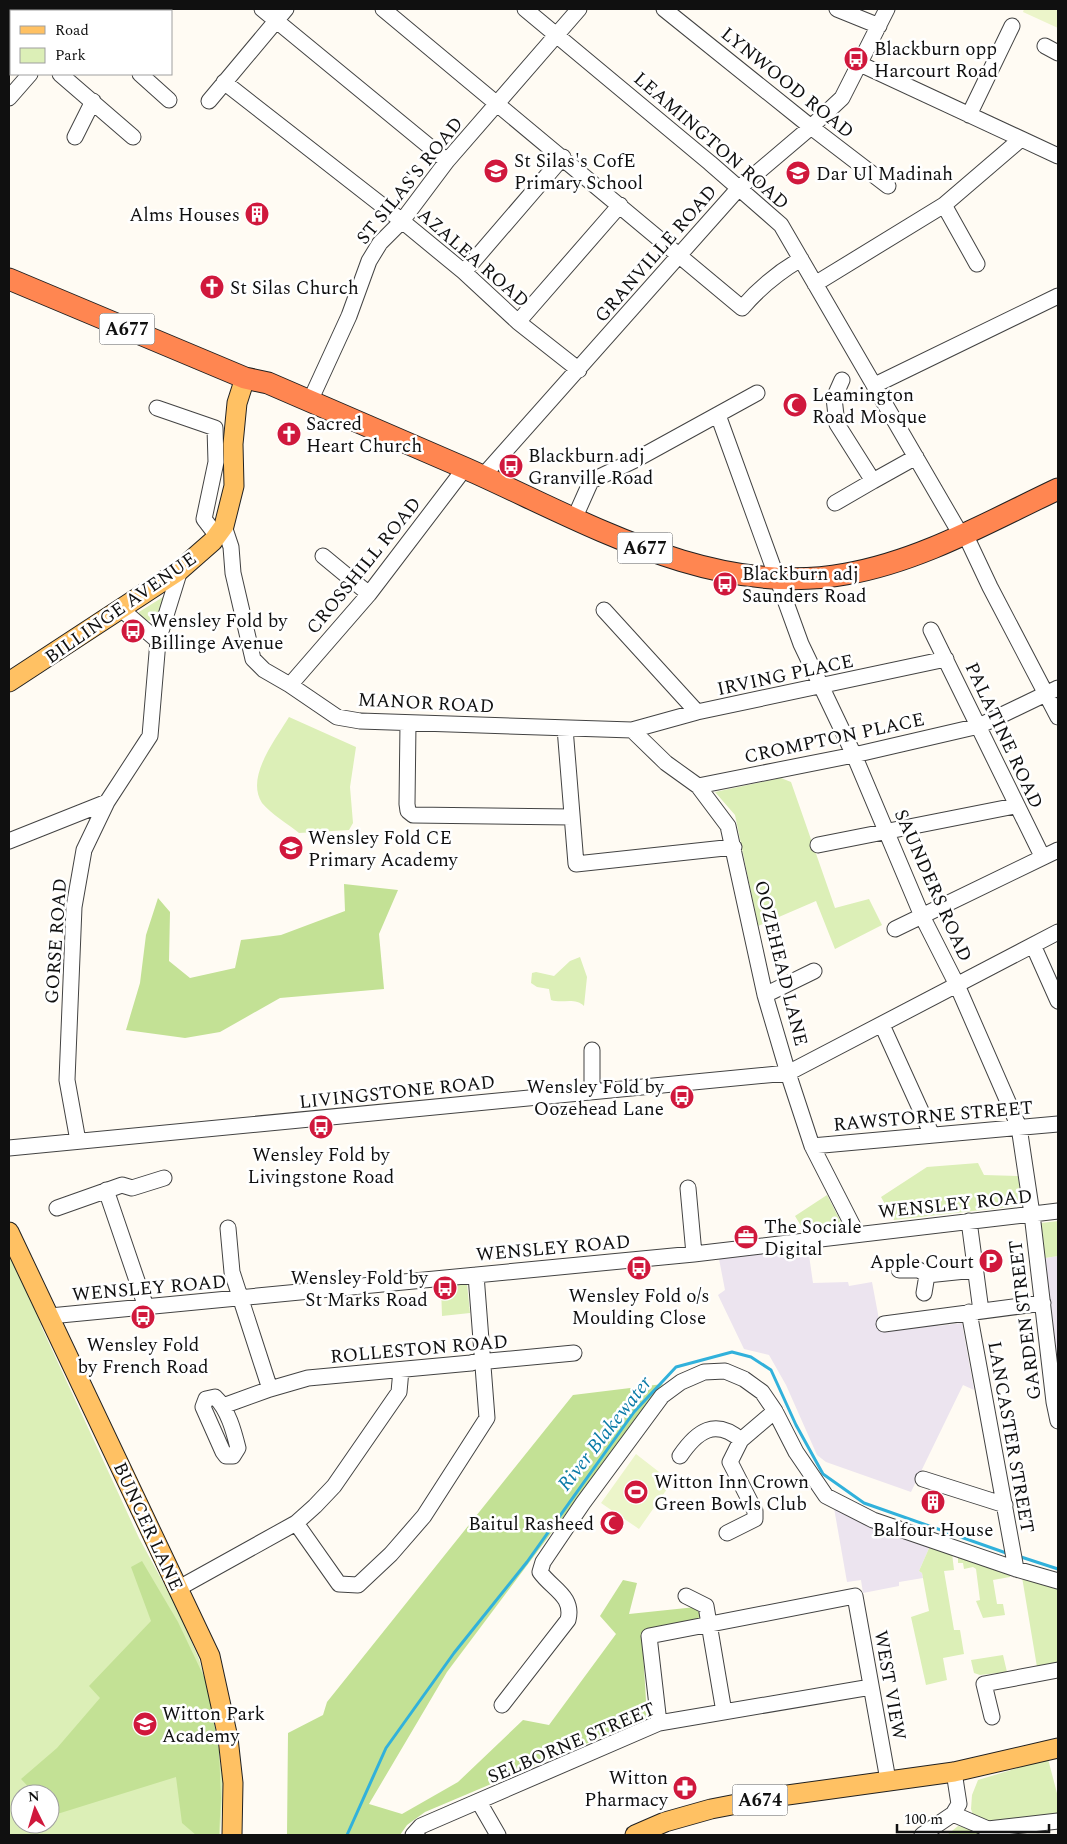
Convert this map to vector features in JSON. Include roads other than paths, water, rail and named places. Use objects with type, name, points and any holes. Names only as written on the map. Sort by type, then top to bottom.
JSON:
[{"type":"highway","name":"A677","points":[[9,279],[245,378],[268,383],[650,550],[691,564],[778,578],[814,578],[872,569],[963,534],[1058,489]]},
{"type":"main road","points":[[220,531],[234,486],[232,444],[237,403],[245,378]]},
{"type":"main road","name":"BILLINGE AVENUE","points":[[9,682],[180,570],[220,531]]},
{"type":"main road","name":"BUNCER LANE","points":[[9,1232],[210,1656],[228,1738],[233,1782],[232,1835]]},
{"type":"main road","name":"A674","points":[[635,1835],[666,1822],[711,1809],[773,1797],[954,1772],[1058,1748]]},
{"type":"street","points":[[262,9],[447,161]]},
{"type":"street","points":[[209,101],[286,9]]},
{"type":"street","points":[[382,9],[498,103],[742,308],[759,288],[777,273],[801,259]]},
{"type":"street","name":"LEAMINGTON ROAD","points":[[525,9],[710,163],[781,225],[963,534],[990,587],[1052,691],[1058,717]]},
{"type":"street","name":"ST SILAS'S ROAD","points":[[310,401],[349,316],[369,261],[380,243],[402,221],[447,161],[579,9]]},
{"type":"street","name":"LYNWOOD ROAD","points":[[664,9],[811,128],[888,186]]},
{"type":"street","points":[[837,9],[878,26]]},
{"type":"street","name":"GRANVILLE ROAD","points":[[474,472],[579,370],[738,189],[811,128],[842,98],[888,9]]},
{"type":"street","points":[[969,115],[1012,26]]},
{"type":"street","points":[[860,64],[1058,156]]},
{"type":"street","points":[[9,98],[29,75]]},
{"type":"street","points":[[61,75],[133,137]]},
{"type":"street","points":[[141,75],[169,100]]},
{"type":"street","name":"AZALEA ROAD","points":[[224,82],[402,221],[464,272],[518,322],[579,370]]},
{"type":"street","points":[[75,137],[93,101]]},
{"type":"street","points":[[816,284],[944,205],[1021,139]]},
{"type":"street","points":[[464,272],[563,157]]},
{"type":"street","points":[[518,322],[620,205]]},
{"type":"street","points":[[944,205],[977,264]]},
{"type":"street","points":[[875,385],[1058,296]]},
{"type":"street","points":[[842,380],[834,398],[837,424],[873,481]]},
{"type":"street","points":[[575,517],[591,480],[637,460],[757,393]]},
{"type":"street","name":"MANOR ROAD","points":[[157,408],[215,428],[216,462],[204,519],[220,531],[231,547],[232,573],[253,659],[264,670],[337,716],[360,721],[632,730]]},
{"type":"street","name":"SAUNDERS ROAD","points":[[718,415],[801,644],[854,755],[922,916],[957,985],[1019,1128],[1032,1214]]},
{"type":"street","points":[[835,503],[916,457]]},
{"type":"street","name":"CROSSHILL ROAD","points":[[287,683],[369,594],[474,472]]},
{"type":"street","points":[[323,556],[369,594]]},
{"type":"street","name":"GORSE ROAD","points":[[78,1142],[67,1080],[74,907],[84,850],[107,802],[150,736],[158,641],[180,570]]},
{"type":"street","points":[[121,610],[158,641]]},
{"type":"street","points":[[604,610],[696,712]]},
{"type":"street","name":"PALATINE ROAD","points":[[932,630],[1042,856]]},
{"type":"street","name":"IRVING PLACE","points":[[632,730],[696,712],[946,659]]},
{"type":"street","name":"CROMPTON PLACE","points":[[698,786],[854,755],[979,726],[1052,691]]},
{"type":"street","points":[[408,724],[407,804],[408,811],[414,815],[572,817]]},
{"type":"street","points":[[565,728],[576,864],[734,847]]},
{"type":"street","name":"OOZEHEAD LANE","points":[[632,730],[666,763],[698,786],[728,826],[765,994],[788,1073],[812,1146],[857,1234]]},
{"type":"street","points":[[9,841],[107,802]]},
{"type":"street","points":[[818,845],[1016,806]]},
{"type":"street","points":[[895,929],[1042,856],[1058,850]]},
{"type":"street","points":[[788,1073],[1058,932]]},
{"type":"street","points":[[1033,945],[1058,1001]]},
{"type":"street","points":[[765,994],[814,971]]},
{"type":"street","points":[[882,1024],[932,1134]]},
{"type":"street","points":[[592,1050],[592,1092]]},
{"type":"street","name":"LIVINGSTONE ROAD","points":[[9,1148],[788,1073]]},
{"type":"street","name":"RAWSTORNE STREET","points":[[812,1146],[1058,1124]]},
{"type":"street","points":[[57,1208],[122,1185],[132,1188],[164,1178]]},
{"type":"street","points":[[688,1188],[694,1254]]},
{"type":"street","points":[[106,1190],[146,1307]]},
{"type":"street","name":"WENSLEY ROAD","points":[[50,1316],[694,1254],[1058,1211]]},
{"type":"street","name":"GARDEN STREET","points":[[1032,1214],[1054,1402],[1058,1421]]},
{"type":"street","name":"LANCASTER STREET","points":[[969,1221],[975,1270],[975,1312],[1004,1506],[1014,1559]]},
{"type":"street","points":[[228,1228],[232,1272],[263,1391]]},
{"type":"street","points":[[898,1270],[919,1270],[927,1275],[975,1270]]},
{"type":"street","points":[[296,1523],[339,1584],[358,1585],[391,1554],[424,1516],[481,1429],[488,1410],[484,1367],[481,1360],[476,1275]]},
{"type":"street","points":[[924,1293],[927,1275]]},
{"type":"street","points":[[884,1324],[1043,1303]]},
{"type":"street","name":"ROLLESTON ROAD","points":[[223,1406],[263,1391],[308,1378],[471,1363],[481,1360],[489,1361],[574,1353]]},
{"type":"street","points":[[179,1588],[296,1523],[334,1486],[400,1392],[400,1370]]},
{"type":"street","points":[[502,1705],[568,1620],[570,1610],[565,1596],[549,1584],[540,1572],[543,1562],[583,1503],[662,1396],[680,1382],[704,1372],[725,1371],[744,1379],[762,1392],[775,1410],[796,1452],[826,1496],[873,1520],[1014,1559],[1058,1581]]},
{"type":"street","points":[[727,1533],[758,1523],[755,1511],[730,1462],[741,1440],[775,1410]]},
{"type":"street","points":[[680,1456],[689,1443],[709,1428],[722,1428],[741,1440]]},
{"type":"street","points":[[923,1478],[1004,1506]]},
{"type":"street","points":[[686,1596],[706,1606],[724,1712]]},
{"type":"street","name":"WEST VIEW","points":[[710,1624],[855,1596],[888,1780]]},
{"type":"street","points":[[659,1723],[649,1636],[710,1624]]},
{"type":"street","points":[[992,1717],[984,1684],[1058,1670]]},
{"type":"street","name":"SELBORNE STREET","points":[[413,1835],[421,1826],[659,1723],[871,1687]]},
{"type":"street","points":[[922,1835],[935,1829],[953,1814],[959,1804],[954,1772]]},
{"type":"street","points":[[479,1802],[498,1835]]},
{"type":"street","points":[[953,1814],[988,1829],[1058,1821]]},
{"type":"waterway","name":"River Blakewater","points":[[347,1835],[386,1748],[454,1653],[527,1562],[634,1412],[676,1367],[732,1352],[751,1357],[771,1370],[796,1425],[823,1474],[864,1503],[1009,1554]]},
{"type":"waterway","name":"River Blakewater","points":[[1018,1556],[1058,1569]]},
{"type":"place","name":"Blackburn opp Harcourt Road","points":[[856,59]]},
{"type":"place","name":"St Silas's CofE Primary School","points":[[496,171]]},
{"type":"place","name":"Dar Ul Madinah","points":[[798,173]]},
{"type":"place","name":"Alms Houses","points":[[257,214]]},
{"type":"place","name":"St Silas Church","points":[[212,287]]},
{"type":"place","name":"Leamington Road Mosque","points":[[795,405]]},
{"type":"place","name":"Sacred Heart Church","points":[[289,434]]},
{"type":"place","name":"Blackburn adj Granville Road","points":[[511,466]]},
{"type":"place","name":"Blackburn adj Saunders Road","points":[[725,584]]},
{"type":"place","name":"Wensley Fold by Billinge Avenue","points":[[133,631]]},
{"type":"place","name":"Wensley Fold CE Primary Academy","points":[[291,848]]},
{"type":"place","name":"Wensley Fold by Oozehead Lane","points":[[682,1097]]},
{"type":"place","name":"Wensley Fold by Livingstone Road","points":[[321,1127]]},
{"type":"place","name":"The Sociale Digital","points":[[746,1237]]},
{"type":"place","name":"Apple Court","points":[[991,1261]]},
{"type":"place","name":"Wensley Fold o/s Moulding Close","points":[[639,1268]]},
{"type":"place","name":"Wensley Fold by St Marks Road","points":[[445,1288]]},
{"type":"place","name":"Wensley Fold by French Road","points":[[143,1317]]},
{"type":"place","name":"Witton Inn Crown Green Bowls Club","points":[[636,1492]]},
{"type":"place","name":"Balfour House","points":[[933,1502]]},
{"type":"place","name":"Baitul Rasheed","points":[[612,1523]]},
{"type":"place","name":"Witton Park Academy","points":[[145,1724]]},
{"type":"place","name":"Witton Pharmacy","points":[[685,1788]]}]
